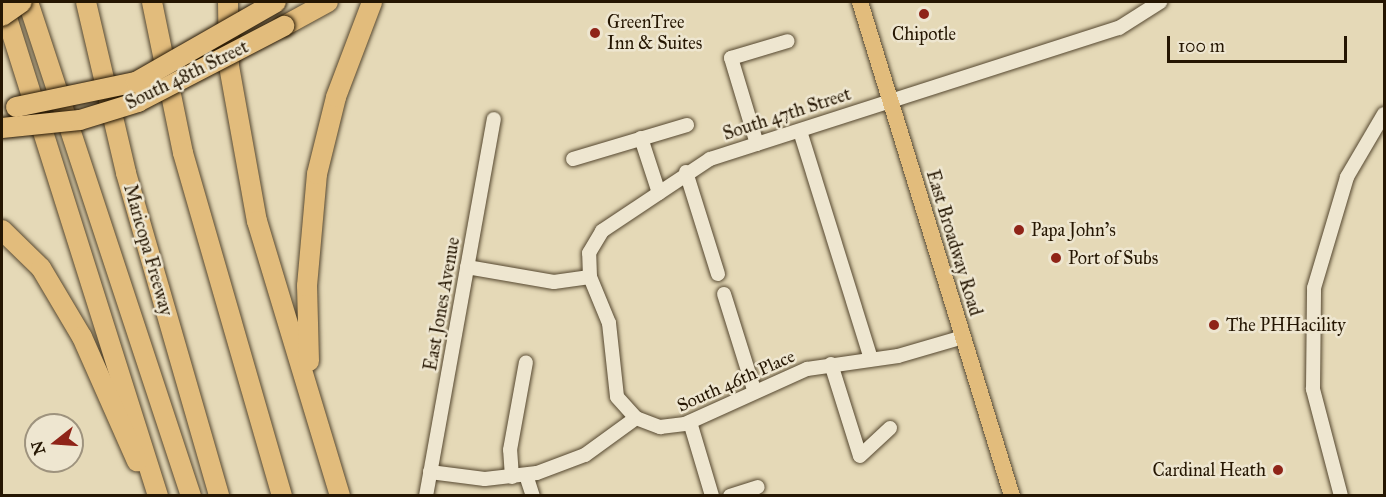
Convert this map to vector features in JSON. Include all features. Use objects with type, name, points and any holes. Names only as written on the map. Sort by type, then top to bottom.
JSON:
[{"type":"highway","points":[[2,2],[158,495]]},
{"type":"highway","points":[[2,16],[22,2]]},
{"type":"highway","points":[[28,2],[191,495]]},
{"type":"highway","name":"Maricopa Freeway","points":[[86,2],[126,173],[219,495]]},
{"type":"highway","points":[[152,2],[183,153],[282,495]]},
{"type":"highway","points":[[228,2],[229,66],[257,221],[340,495]]},
{"type":"highway","name":"South 48th Street","points":[[9,106],[136,82],[276,2]]},
{"type":"highway","name":"South 48th Street","points":[[2,128],[80,120],[138,102],[328,2]]},
{"type":"highway","points":[[310,392],[307,286],[317,174],[336,97],[372,2]]},
{"type":"highway","points":[[2,230],[41,268],[82,338],[151,495]]},
{"type":"main road","name":"East Broadway Road","points":[[860,2],[1012,495]]},
{"type":"street","name":"South 47th Street","points":[[590,277],[588,253],[598,236],[686,172],[757,144],[1119,28],[1160,2]]},
{"type":"street","points":[[757,144],[731,58],[788,41]]},
{"type":"street","points":[[1341,495],[1314,389],[1314,288],[1322,244],[1347,177],[1384,114]]},
{"type":"street","name":"East Jones Avenue","points":[[426,495],[494,119]]},
{"type":"street","points":[[573,159],[687,125]]},
{"type":"street","points":[[800,131],[871,359]]},
{"type":"street","points":[[641,138],[659,193]]},
{"type":"street","points":[[686,172],[718,274]]},
{"type":"street","points":[[430,472],[512,477],[526,475],[585,455],[636,418],[614,391],[609,323],[590,277],[554,282],[467,267]]},
{"type":"street","points":[[724,294],[754,390]]},
{"type":"street","name":"South 46th Place","points":[[636,418],[660,427],[690,422],[754,390],[831,363],[871,359],[963,337]]},
{"type":"street","points":[[512,477],[510,450],[526,362]]},
{"type":"street","points":[[831,363],[860,456],[890,428]]},
{"type":"street","points":[[690,422],[712,495]]},
{"type":"street","points":[[526,475],[532,495]]},
{"type":"street","points":[[730,495],[758,487]]},
{"type":"place","name":"Chipotle","points":[[924,14]]},
{"type":"place","name":"GreenTree Inn & Suites","points":[[595,33]]},
{"type":"place","name":"Papa John's","points":[[1019,230]]},
{"type":"place","name":"Port of Subs","points":[[1056,258]]},
{"type":"place","name":"The PHHacility","points":[[1214,325]]},
{"type":"place","name":"Cardinal Heath","points":[[1278,470]]}]
